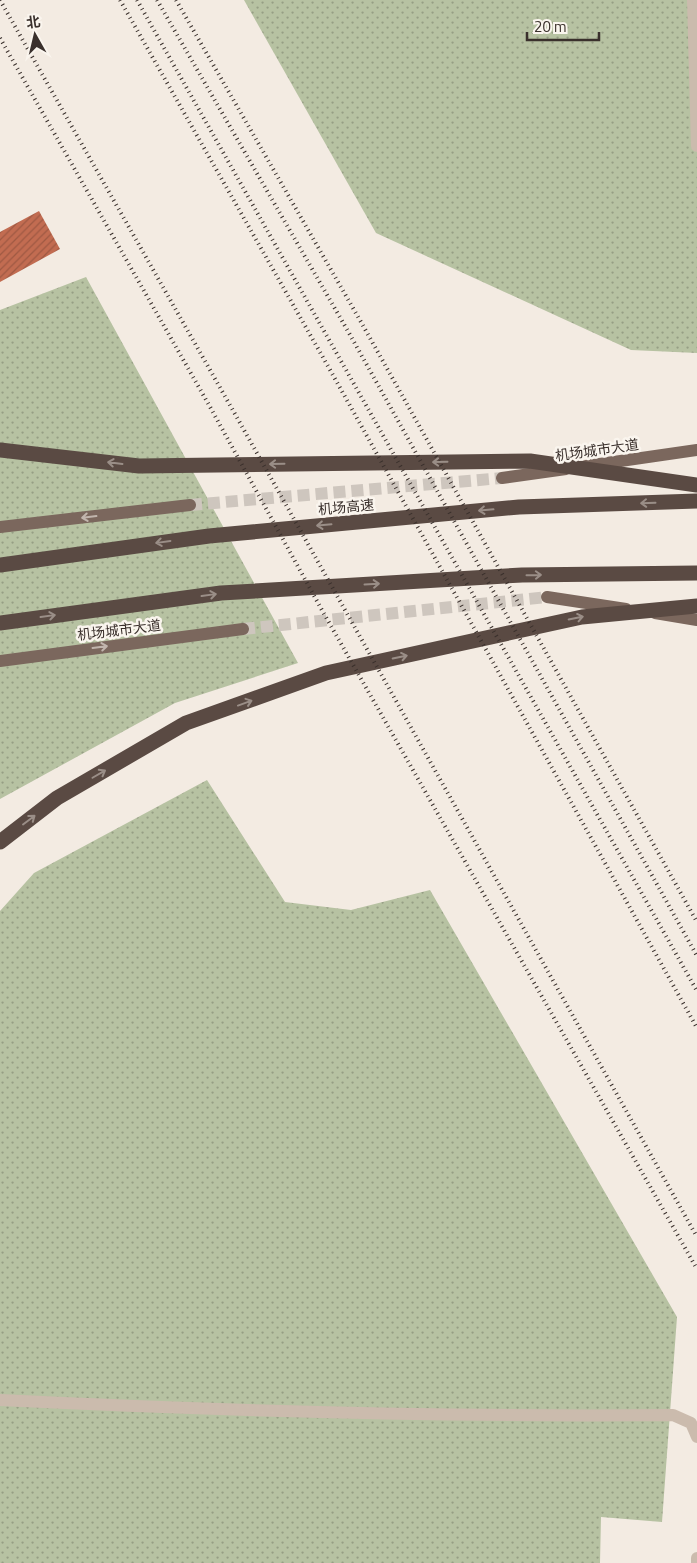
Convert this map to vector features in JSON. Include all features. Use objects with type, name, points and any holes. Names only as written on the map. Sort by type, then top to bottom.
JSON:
[{"type":"highway","points":[[0,450],[139,466],[530,461],[697,485]]},
{"type":"highway","name":"机场高速","points":[[0,565],[209,536],[518,507],[697,502]]},
{"type":"highway","points":[[0,622],[220,593],[522,575],[697,573]]},
{"type":"highway","points":[[0,842],[57,798],[186,723],[326,674],[582,617],[697,606]]},
{"type":"main road","name":"机场城市大道","points":[[502,478],[697,450]]},
{"type":"main road","points":[[0,527],[190,505]]},
{"type":"main road","points":[[547,597],[697,620]]},
{"type":"main road","name":"机场城市大道","points":[[0,661],[243,629]]},
{"type":"street","points":[[693,0],[697,146]]},
{"type":"street","points":[[0,1400],[124,1406],[537,1417],[672,1415],[691,1422],[697,1437]]},
{"type":"street","points":[[697,1558],[697,1563]]},
{"type":"green space","points":[[244,0],[697,0],[697,353],[631,350],[376,233]]},
{"type":"green space","points":[[86,277],[298,663],[175,703],[0,799],[0,310]]},
{"type":"green space","points":[[207,780],[285,902],[351,910],[430,890],[677,1317],[662,1522],[601,1517],[600,1563],[0,1563],[0,911],[34,873]]},
{"type":"building","points":[[39,211],[60,249],[0,282],[0,232]]},
{"type":"tunnel","points":[[190,505],[502,478]]},
{"type":"tunnel","points":[[243,629],[547,597]]},
{"type":"railway","points":[[0,0],[235,414],[697,1237]]},
{"type":"railway","points":[[120,0],[329,368],[697,1028]]},
{"type":"railway","points":[[137,0],[697,991]]},
{"type":"railway","points":[[157,0],[349,333],[697,956]]},
{"type":"railway","points":[[176,0],[361,322],[697,922]]},
{"type":"railway","points":[[0,38],[209,405],[323,612],[697,1269]]}]
